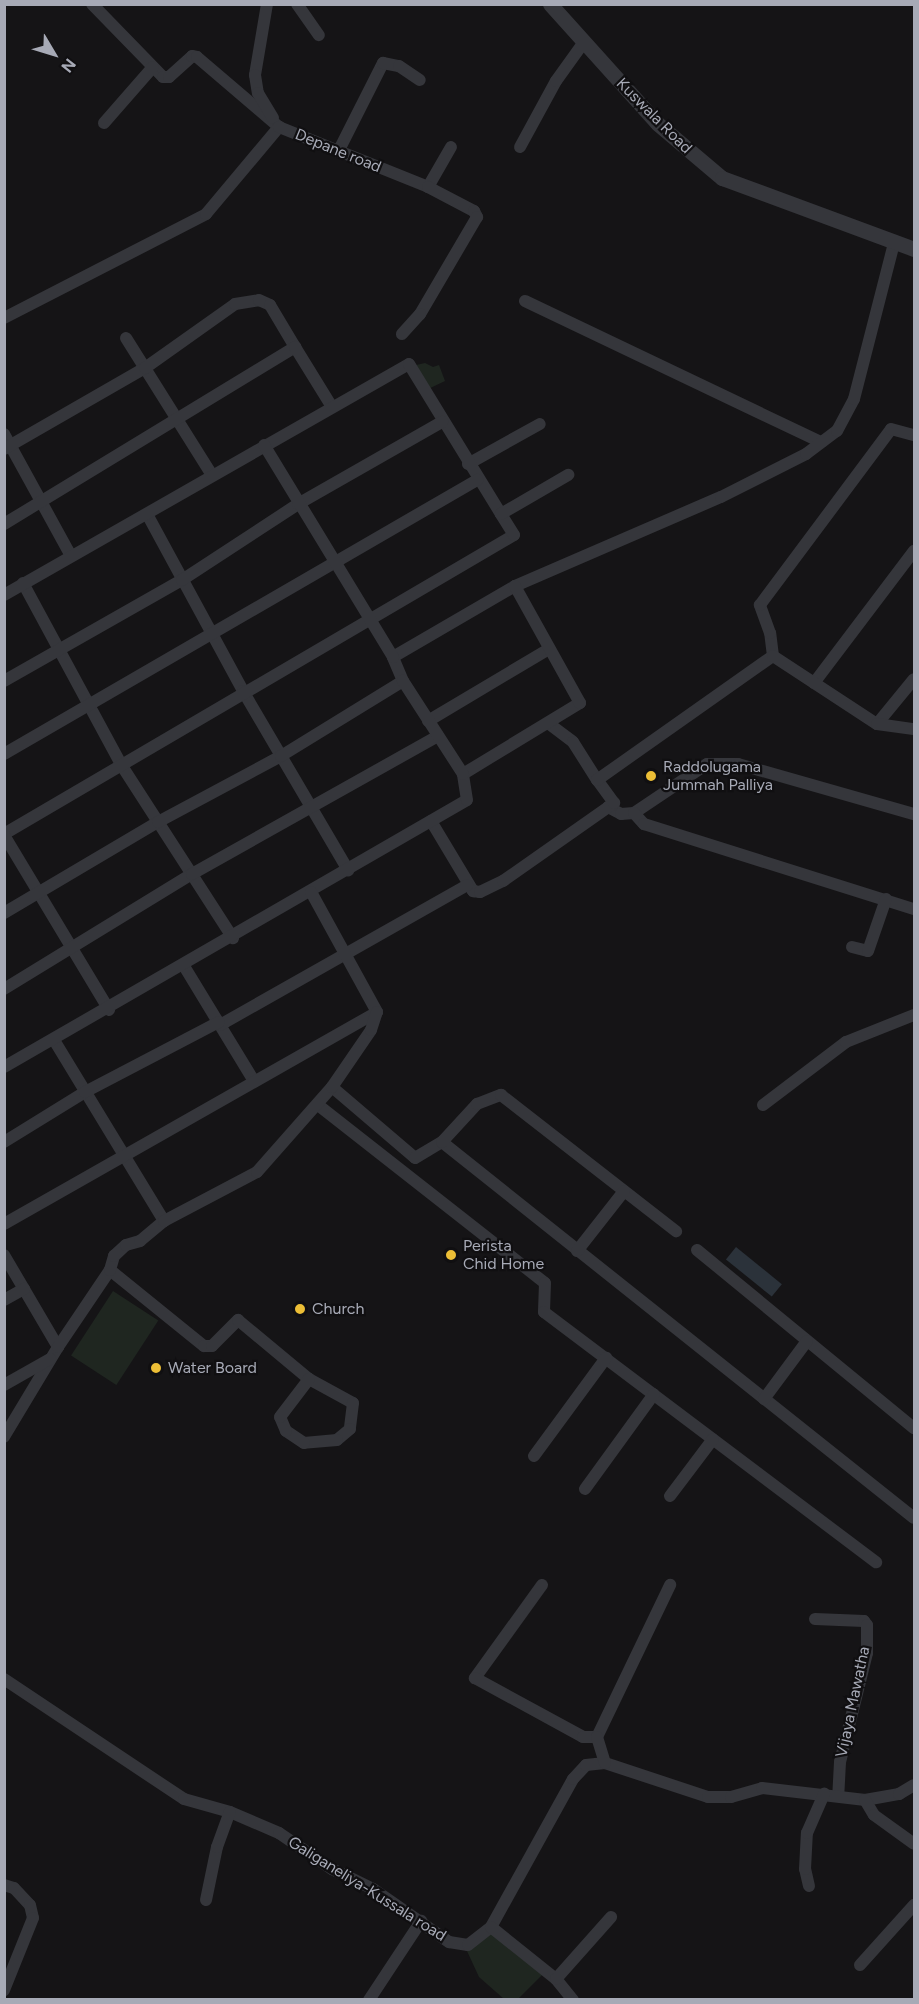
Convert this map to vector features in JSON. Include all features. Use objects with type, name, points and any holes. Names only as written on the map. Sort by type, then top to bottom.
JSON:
[{"type":"street","points":[[92,4],[153,67],[170,77],[192,56],[197,57],[279,128]]},
{"type":"street","points":[[267,4],[255,75],[258,93],[279,128]]},
{"type":"street","points":[[297,4],[319,35]]},
{"type":"street","name":"Kuswala Road","points":[[550,4],[658,124],[722,178],[915,249]]},
{"type":"street","points":[[520,147],[556,81],[584,42]]},
{"type":"street","points":[[338,152],[383,63],[399,66],[420,80]]},
{"type":"street","points":[[104,123],[153,67]]},
{"type":"street","name":"Depane road","points":[[4,318],[206,214],[279,128],[428,187],[474,212],[477,217],[420,314],[402,334]]},
{"type":"street","points":[[428,187],[451,147]]},
{"type":"street","points":[[393,657],[515,586],[721,497],[821,442],[837,430],[854,399],[894,243]]},
{"type":"street","points":[[71,556],[41,500],[6,443],[145,368],[236,304],[259,300],[270,305],[332,407]]},
{"type":"street","points":[[525,301],[821,442]]},
{"type":"street","points":[[126,338],[212,475]]},
{"type":"street","points":[[4,524],[295,347]]},
{"type":"street","points":[[4,595],[409,364],[477,480],[514,535],[243,691],[4,835],[109,1010]]},
{"type":"street","points":[[4,681],[182,580],[298,504],[442,422]]},
{"type":"street","points":[[468,464],[540,424]]},
{"type":"street","points":[[915,435],[891,429],[760,605],[770,633],[773,656],[877,724],[915,729]]},
{"type":"street","points":[[4,1067],[109,1010],[467,800],[463,774],[403,681],[393,657],[370,618],[333,564],[264,445]]},
{"type":"street","points":[[501,514],[568,475]]},
{"type":"street","points":[[4,754],[477,480]]},
{"type":"street","points":[[147,514],[243,691],[348,870]]},
{"type":"street","points":[[814,683],[915,551]]},
{"type":"street","points":[[23,584],[122,766],[232,938]]},
{"type":"street","points":[[463,774],[580,703],[515,586]]},
{"type":"street","points":[[428,721],[549,650]]},
{"type":"street","points":[[597,780],[773,656]]},
{"type":"street","points":[[877,724],[915,679]]},
{"type":"street","points":[[4,913],[158,822],[281,756],[403,681]]},
{"type":"street","points":[[431,821],[467,885],[480,892],[503,881],[614,803],[573,742],[548,723]]},
{"type":"street","points":[[4,989],[192,874],[438,736]]},
{"type":"street","points":[[608,807],[621,814],[634,813],[707,764],[738,764],[915,814]]},
{"type":"street","points":[[634,813],[644,824],[915,909]]},
{"type":"street","points":[[4,1142],[85,1092],[220,1023],[467,885]]},
{"type":"street","points":[[4,1437],[110,1270],[114,1256],[126,1245],[140,1241],[164,1221],[256,1172],[318,1105],[371,1030],[377,1012],[311,892]]},
{"type":"street","points":[[852,947],[868,951],[885,899]]},
{"type":"street","points":[[184,966],[254,1081]]},
{"type":"street","points":[[4,1224],[377,1012]]},
{"type":"street","points":[[764,1105],[846,1042],[915,1015]]},
{"type":"street","points":[[54,1040],[164,1221]]},
{"type":"street","points":[[332,1087],[415,1158],[442,1142],[477,1104],[501,1095],[676,1232]]},
{"type":"street","points":[[318,1105],[545,1283],[544,1312],[876,1562]]},
{"type":"street","points":[[442,1142],[915,1518]]},
{"type":"street","points":[[577,1251],[624,1191]]},
{"type":"street","points":[[697,1250],[915,1428]]},
{"type":"street","points":[[4,1255],[56,1352]]},
{"type":"street","points":[[110,1270],[204,1346],[212,1346],[238,1320],[309,1379],[353,1402],[350,1429],[337,1440],[304,1443],[286,1431],[280,1417],[309,1379]]},
{"type":"street","points":[[4,1300],[24,1289]]},
{"type":"street","points":[[764,1399],[807,1341]]},
{"type":"street","points":[[4,1385],[56,1352]]},
{"type":"street","points":[[534,1456],[606,1358]]},
{"type":"street","points":[[585,1489],[654,1394]]},
{"type":"street","points":[[670,1496],[713,1439]]},
{"type":"street","points":[[542,1585],[475,1678],[584,1737],[597,1737]]},
{"type":"street","points":[[670,1585],[597,1737],[605,1763],[708,1797],[731,1797],[762,1788],[865,1800],[899,1794],[915,1785]]},
{"type":"street","name":"Vijaya Mawatha","points":[[814,1619],[864,1621],[867,1625],[867,1653],[840,1762],[838,1796]]},
{"type":"street","name":"Galiganeliya-Kussala road","points":[[4,1679],[184,1799],[230,1812],[279,1833],[421,1921],[449,1942],[468,1945],[491,1927],[573,1779],[586,1766],[605,1763]]},
{"type":"street","points":[[810,1886],[805,1869],[807,1833],[825,1794]]},
{"type":"street","points":[[865,1800],[874,1815],[915,1844]]},
{"type":"street","points":[[206,1900],[217,1846],[230,1812]]},
{"type":"street","points":[[4,1885],[14,1888],[30,1905],[33,1918],[4,1990]]},
{"type":"street","points":[[860,1965],[915,1905]]},
{"type":"street","points":[[556,1979],[611,1917]]},
{"type":"street","points":[[369,2000],[421,1921]]},
{"type":"street","points":[[491,1927],[556,1979],[573,2000]]},
{"type":"shaded area","points":[[425,363],[433,367],[439,365],[445,381],[426,390],[412,366]]},
{"type":"shaded area","points":[[736,1247],[782,1284],[772,1297],[726,1259]]},
{"type":"shaded area","points":[[113,1291],[158,1320],[116,1385],[71,1356]]},
{"type":"shaded area","points":[[493,1932],[544,1973],[518,1999],[504,1999],[479,1977],[467,1951]]},
{"type":"place","name":"Raddolugama Jummah Palliya","points":[[651,776]]},
{"type":"place","name":"Perista Chid Home","points":[[451,1255]]},
{"type":"place","name":"Church","points":[[300,1309]]},
{"type":"place","name":"Water Board","points":[[156,1368]]}]
